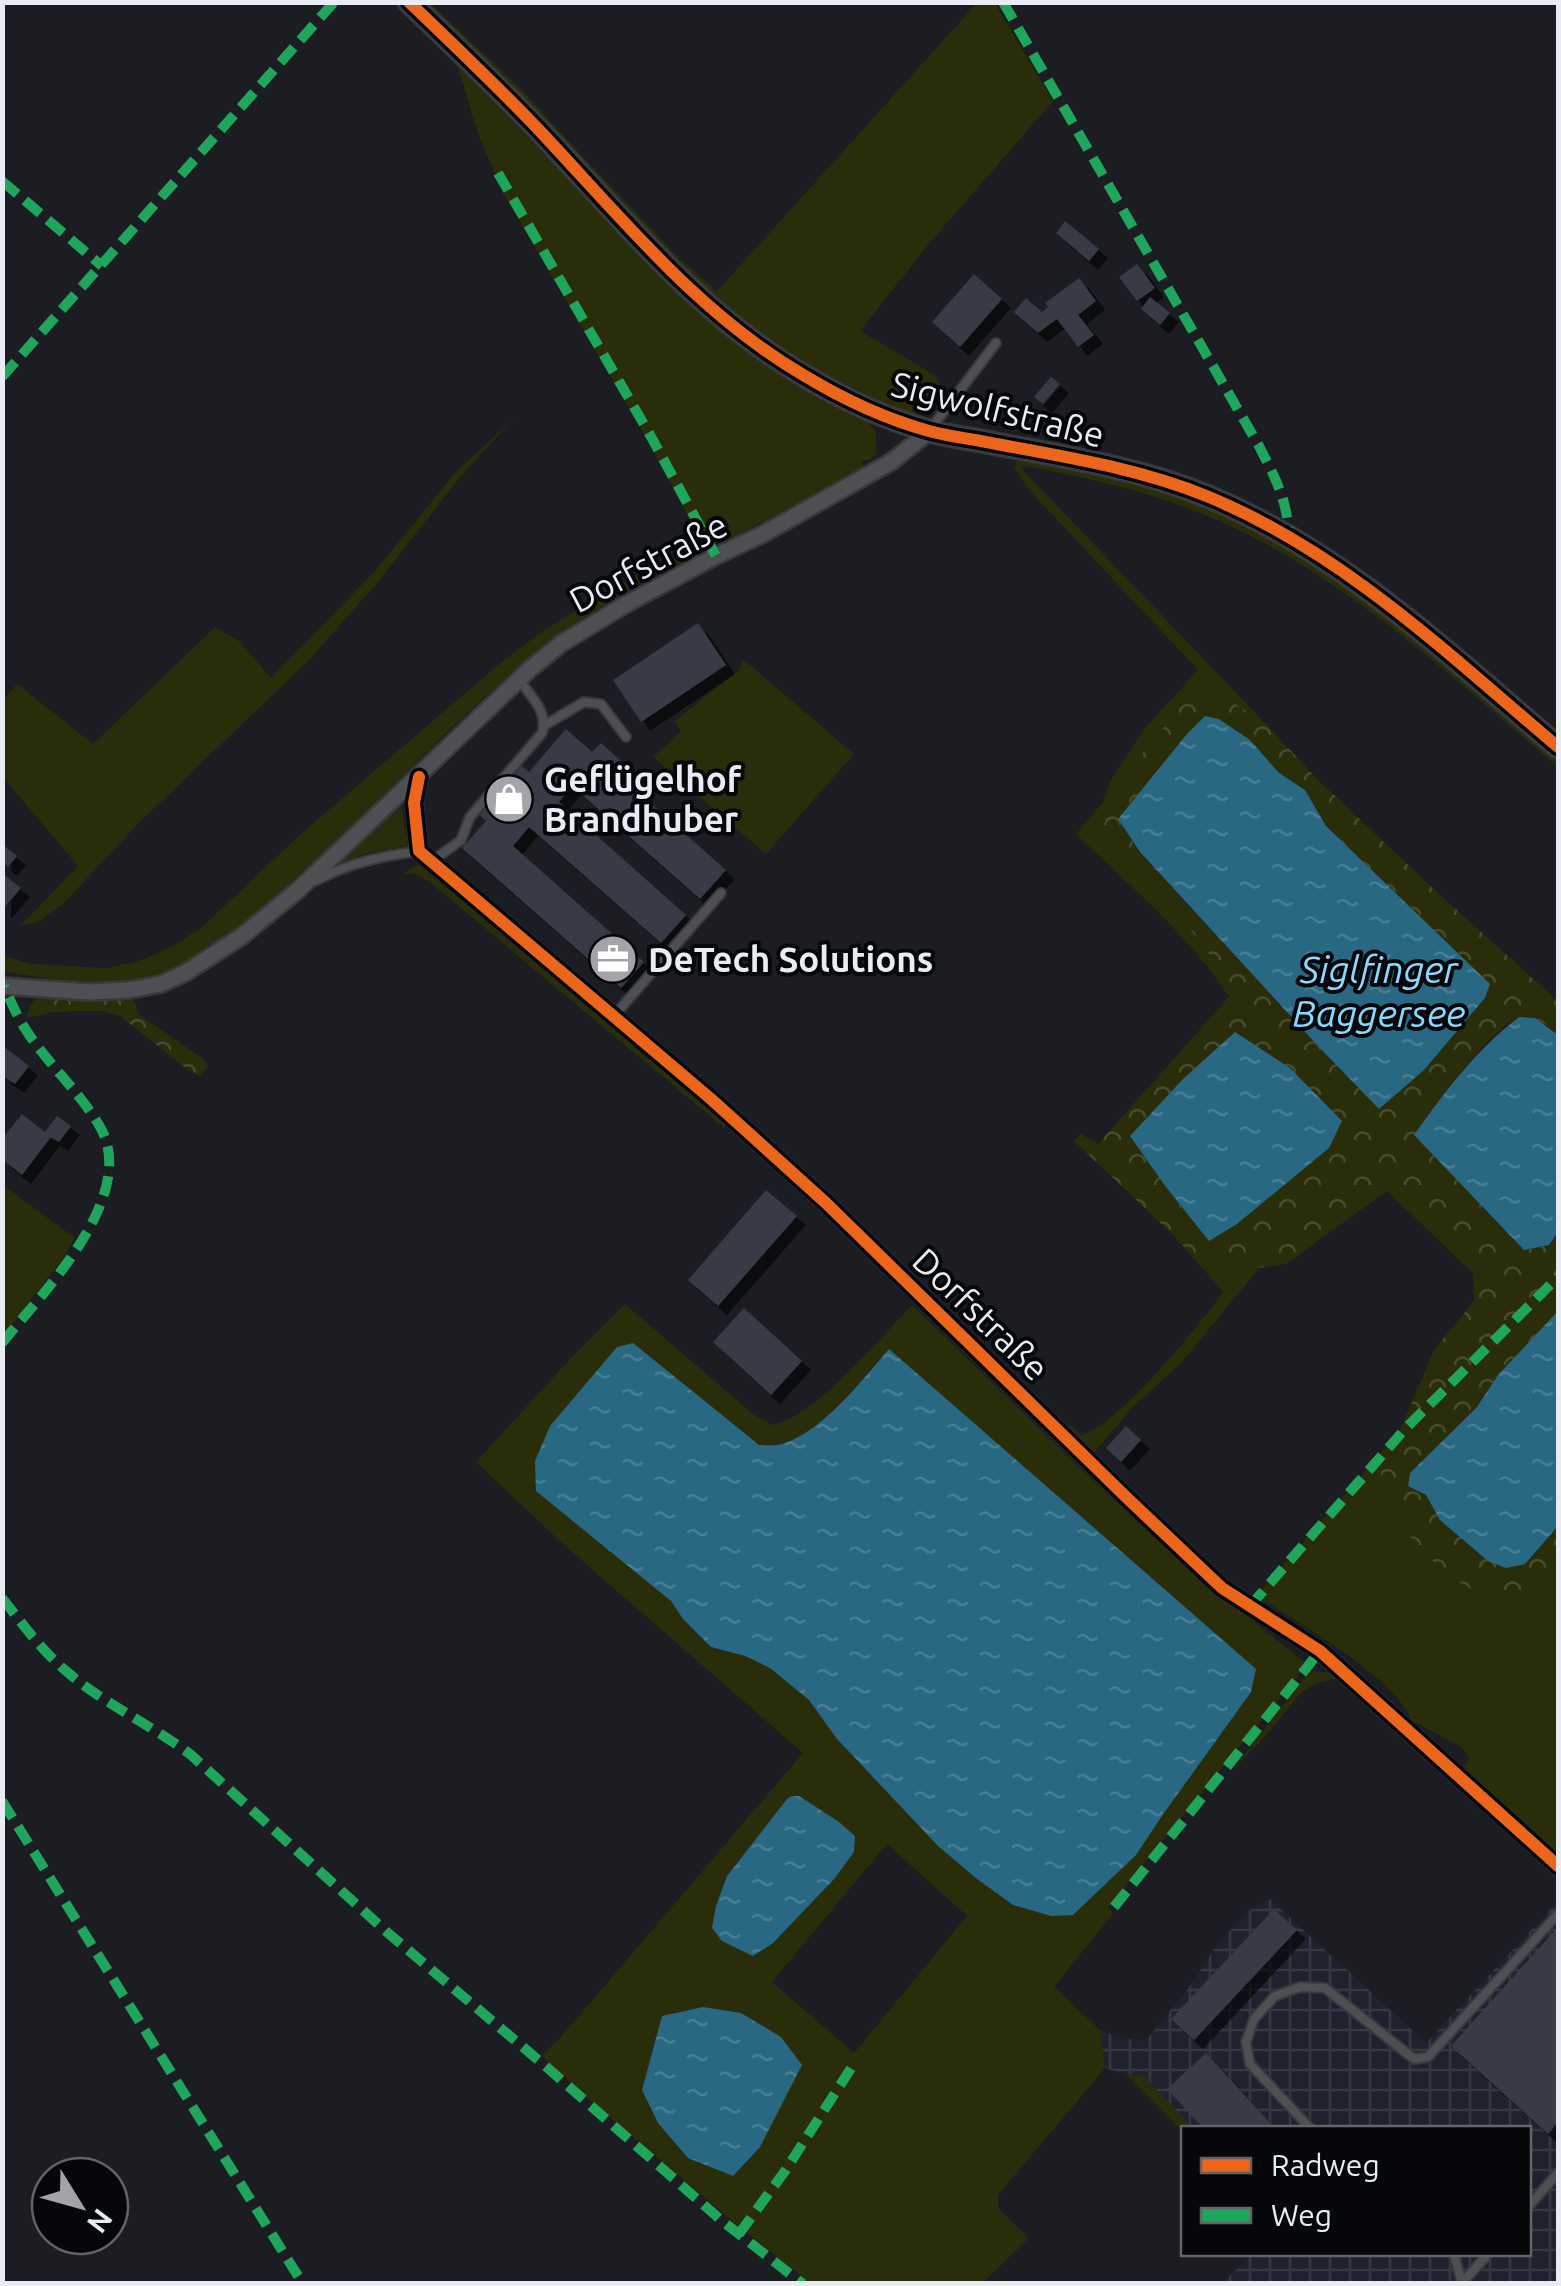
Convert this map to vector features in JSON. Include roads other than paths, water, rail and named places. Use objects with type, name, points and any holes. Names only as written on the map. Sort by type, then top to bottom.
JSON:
[{"type":"street","name":"Sigwolfstraße","points":[[409,2],[515,105],[670,270],[723,319],[776,358],[834,392],[930,431],[1100,464],[1209,497],[1316,552],[1394,608],[1558,747]]},
{"type":"street","name":"Dorfstraße","points":[[2,986],[89,992],[129,990],[185,974],[242,936],[298,890],[562,643],[659,586],[892,462],[930,431]]},
{"type":"street","points":[[419,777],[414,803],[425,857]]},
{"type":"street","name":"Dorfstraße","points":[[425,857],[711,1099],[826,1203],[1222,1588],[1320,1651],[1558,1866]]},
{"type":"lane","points":[[930,431],[996,343]]},
{"type":"lane","points":[[425,857],[461,840],[470,817],[538,741],[545,725],[544,716],[519,680]]},
{"type":"lane","points":[[545,725],[584,702],[601,704],[626,736]]},
{"type":"lane","name":"Dorfstraße","points":[[298,890],[338,869],[368,859],[425,857]]},
{"type":"lane","points":[[614,1016],[720,894]]},
{"type":"lane","points":[[1308,2126],[1250,2064],[1246,2042],[1254,2019],[1274,1996],[1300,1987],[1326,1988],[1414,2059],[1428,2057],[1558,1914]]},
{"type":"lane","points":[[1531,2204],[1558,2173]]},
{"type":"lane","points":[[1455,2256],[1462,2283]]},
{"type":"lane","points":[[1462,2283],[1486,2256]]},
{"type":"water","name":"Siglfinger Baggersee","points":[[1205,716],[1219,719],[1250,740],[1279,773],[1305,790],[1326,826],[1490,984],[1485,998],[1424,1070],[1379,1109],[1140,852],[1118,819]]},
{"type":"water","points":[[1519,1017],[1535,1018],[1558,1035],[1558,1232],[1549,1245],[1524,1250],[1414,1135],[1462,1072]]},
{"type":"water","points":[[1235,1032],[1290,1068],[1342,1121],[1329,1148],[1237,1224],[1209,1241],[1130,1136],[1183,1079]]},
{"type":"water","points":[[1558,1311],[1558,1526],[1525,1564],[1506,1568],[1488,1561],[1440,1520],[1426,1495],[1408,1486],[1410,1473],[1477,1407],[1498,1375]]},
{"type":"water","points":[[633,1343],[759,1445],[782,1444],[812,1428],[840,1404],[889,1349],[1256,1669],[1251,1692],[1136,1855],[1073,1915],[1051,1916],[1013,1905],[977,1879],[938,1846],[837,1739],[809,1700],[770,1668],[711,1647],[671,1601],[536,1491],[535,1461],[550,1426],[617,1347]]},
{"type":"water","points":[[792,1796],[799,1796],[855,1836],[854,1852],[835,1878],[773,1943],[753,1956],[722,1941],[712,1928],[716,1906],[727,1876]]},
{"type":"water","points":[[703,2007],[741,2013],[781,2037],[802,2065],[760,2147],[733,2176],[688,2158],[658,2123],[642,2090],[662,2016]]},
{"type":"place","name":"Geflügelhof Brandhuber","points":[[509,799]]},
{"type":"place","name":"DeTech Solutions","points":[[613,959]]}]
